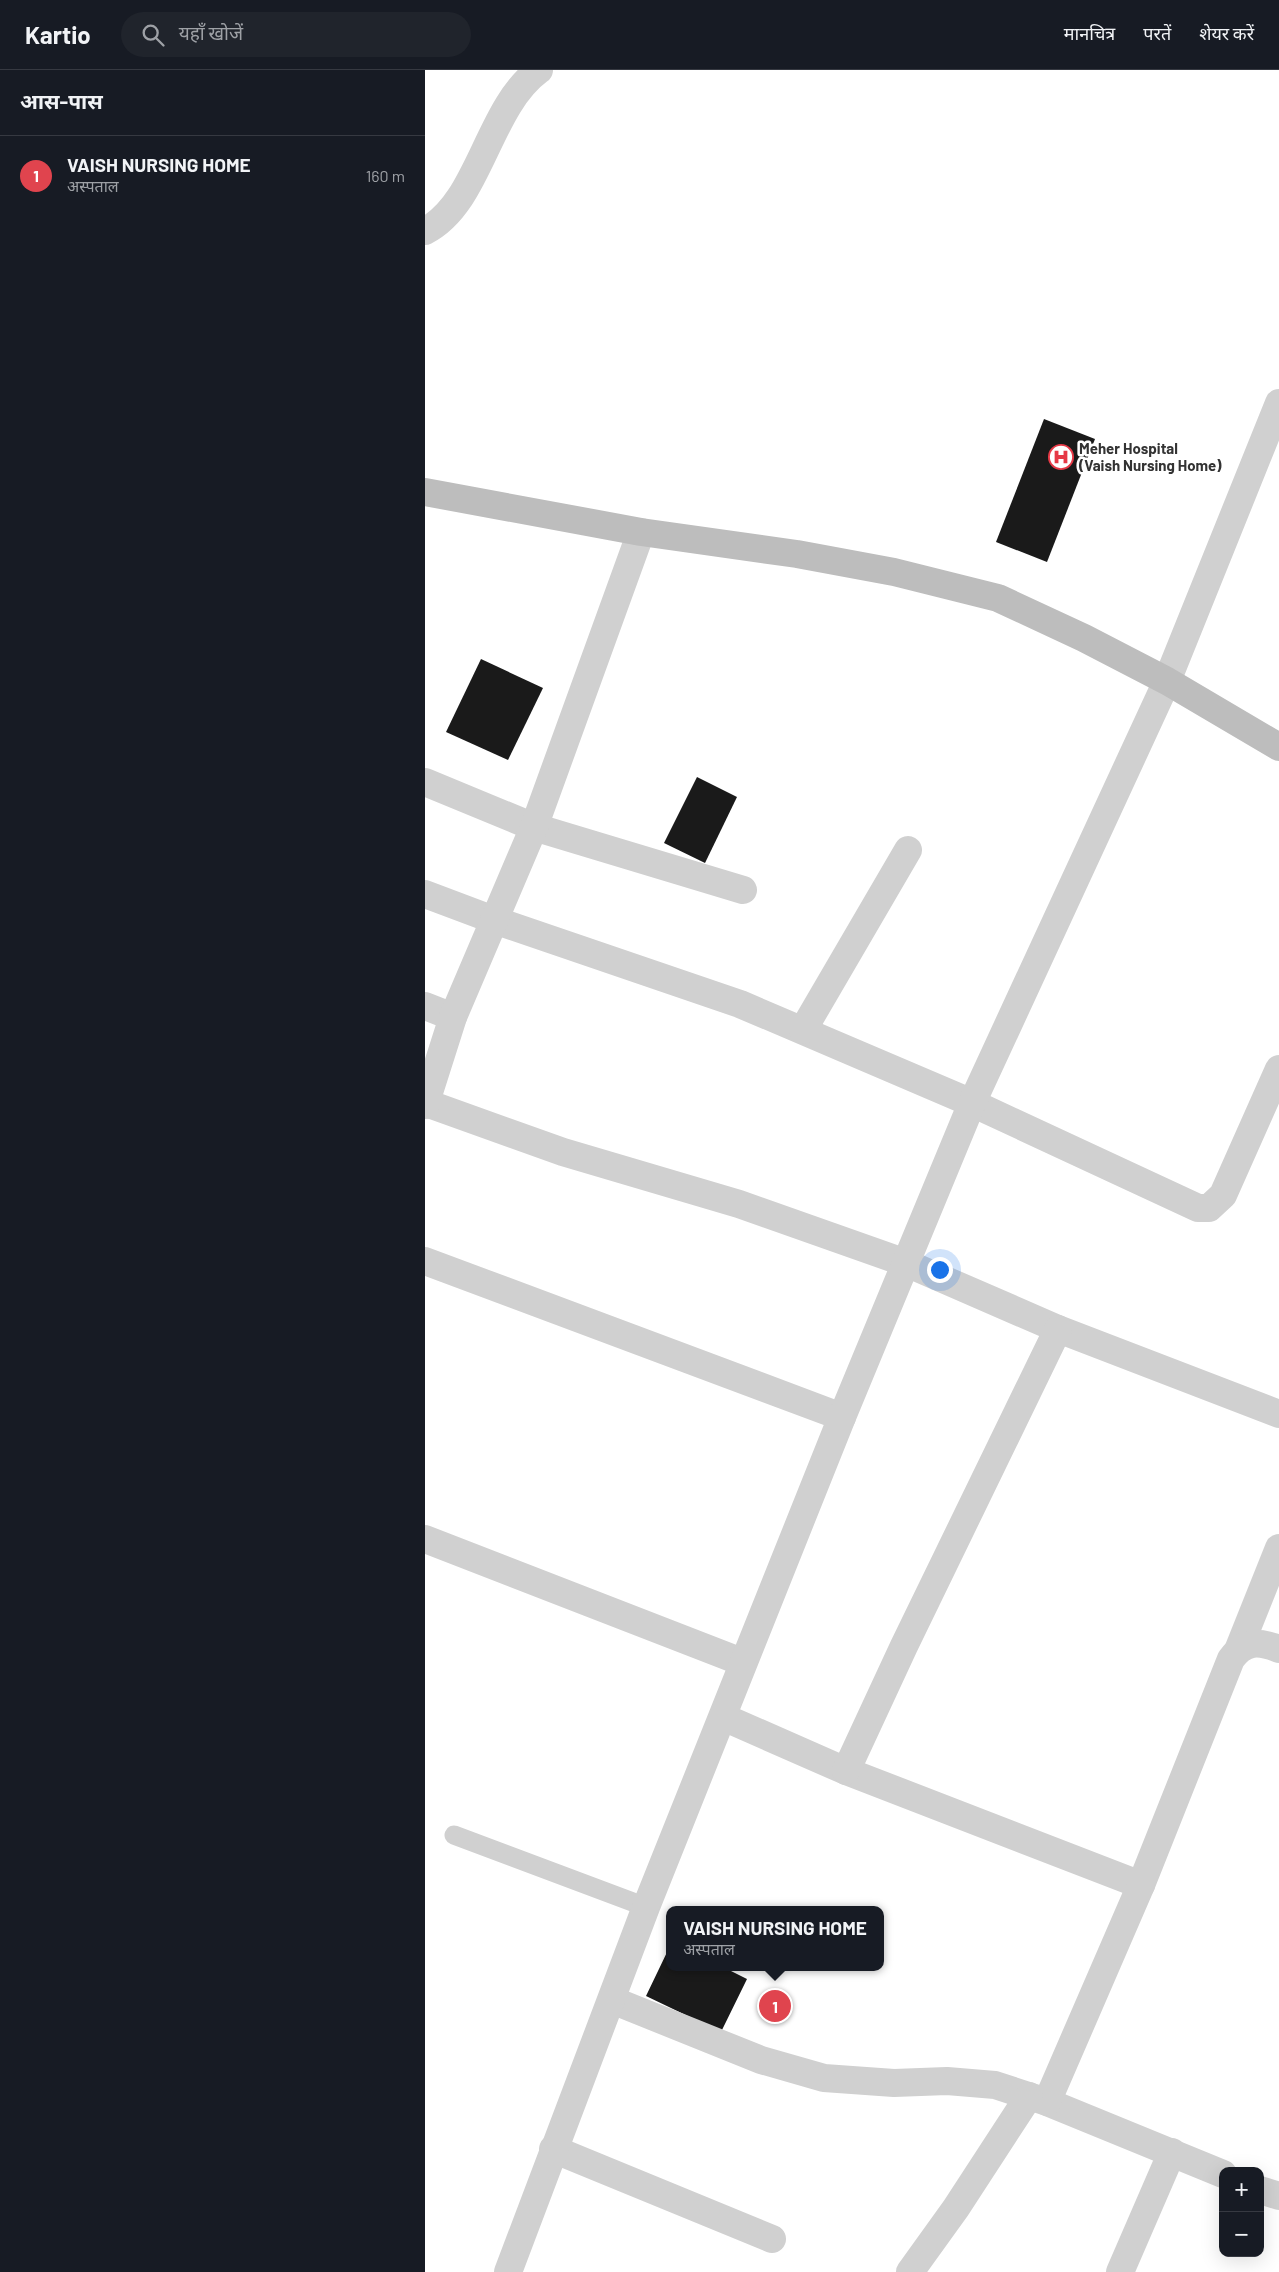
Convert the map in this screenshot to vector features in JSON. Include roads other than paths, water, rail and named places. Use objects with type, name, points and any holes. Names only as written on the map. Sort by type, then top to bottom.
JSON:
[{"type":"street","points":[[425,231],[440,223],[452,208],[514,97],[539,70]]},
{"type":"street","points":[[508,2272],[646,1907],[723,1717],[742,1662],[842,1417],[972,1104],[1167,681],[1279,403]]},
{"type":"street","points":[[425,492],[641,532],[797,554],[894,572],[998,598],[1084,638],[1167,681],[1279,747]]},
{"type":"street","points":[[641,532],[534,827],[453,1017],[425,1104],[563,1152],[739,1204],[906,1263],[1058,1330],[1279,1414]]},
{"type":"street","points":[[425,782],[534,827],[743,890]]},
{"type":"street","points":[[803,1030],[908,850]]},
{"type":"street","points":[[425,894],[493,920],[740,1004],[972,1104],[1198,1208],[1209,1208],[1223,1195],[1279,1069]]},
{"type":"street","points":[[425,1006],[453,1017]]},
{"type":"street","points":[[425,1260],[842,1417]]},
{"type":"street","points":[[846,1771],[904,1646],[1058,1330]]},
{"type":"street","points":[[425,1539],[742,1662]]},
{"type":"street","points":[[910,2272],[1038,2099],[1141,1885],[1222,1680],[1239,1648],[1279,1548]]},
{"type":"street","points":[[1239,1648],[1250,1644],[1262,1644],[1279,1649]]},
{"type":"street","points":[[723,1717],[846,1771],[1141,1885]]},
{"type":"street","points":[[612,2000],[761,2060],[824,2078],[893,2083],[947,2081],[995,2085],[1038,2099],[1219,2172]]},
{"type":"street","points":[[553,2149],[772,2239]]},
{"type":"street","points":[[1120,2272],[1172,2152]]},
{"type":"street","points":[[1264,2191],[1279,2196]]},
{"type":"lane","points":[[454,1835],[646,1907]]},
{"type":"place","name":"Meher Hospital (Vaish Nursing Home)","points":[[1061,457]]},
{"type":"place","name":"VAISH NURSING HOME","points":[[775,2006]]}]
